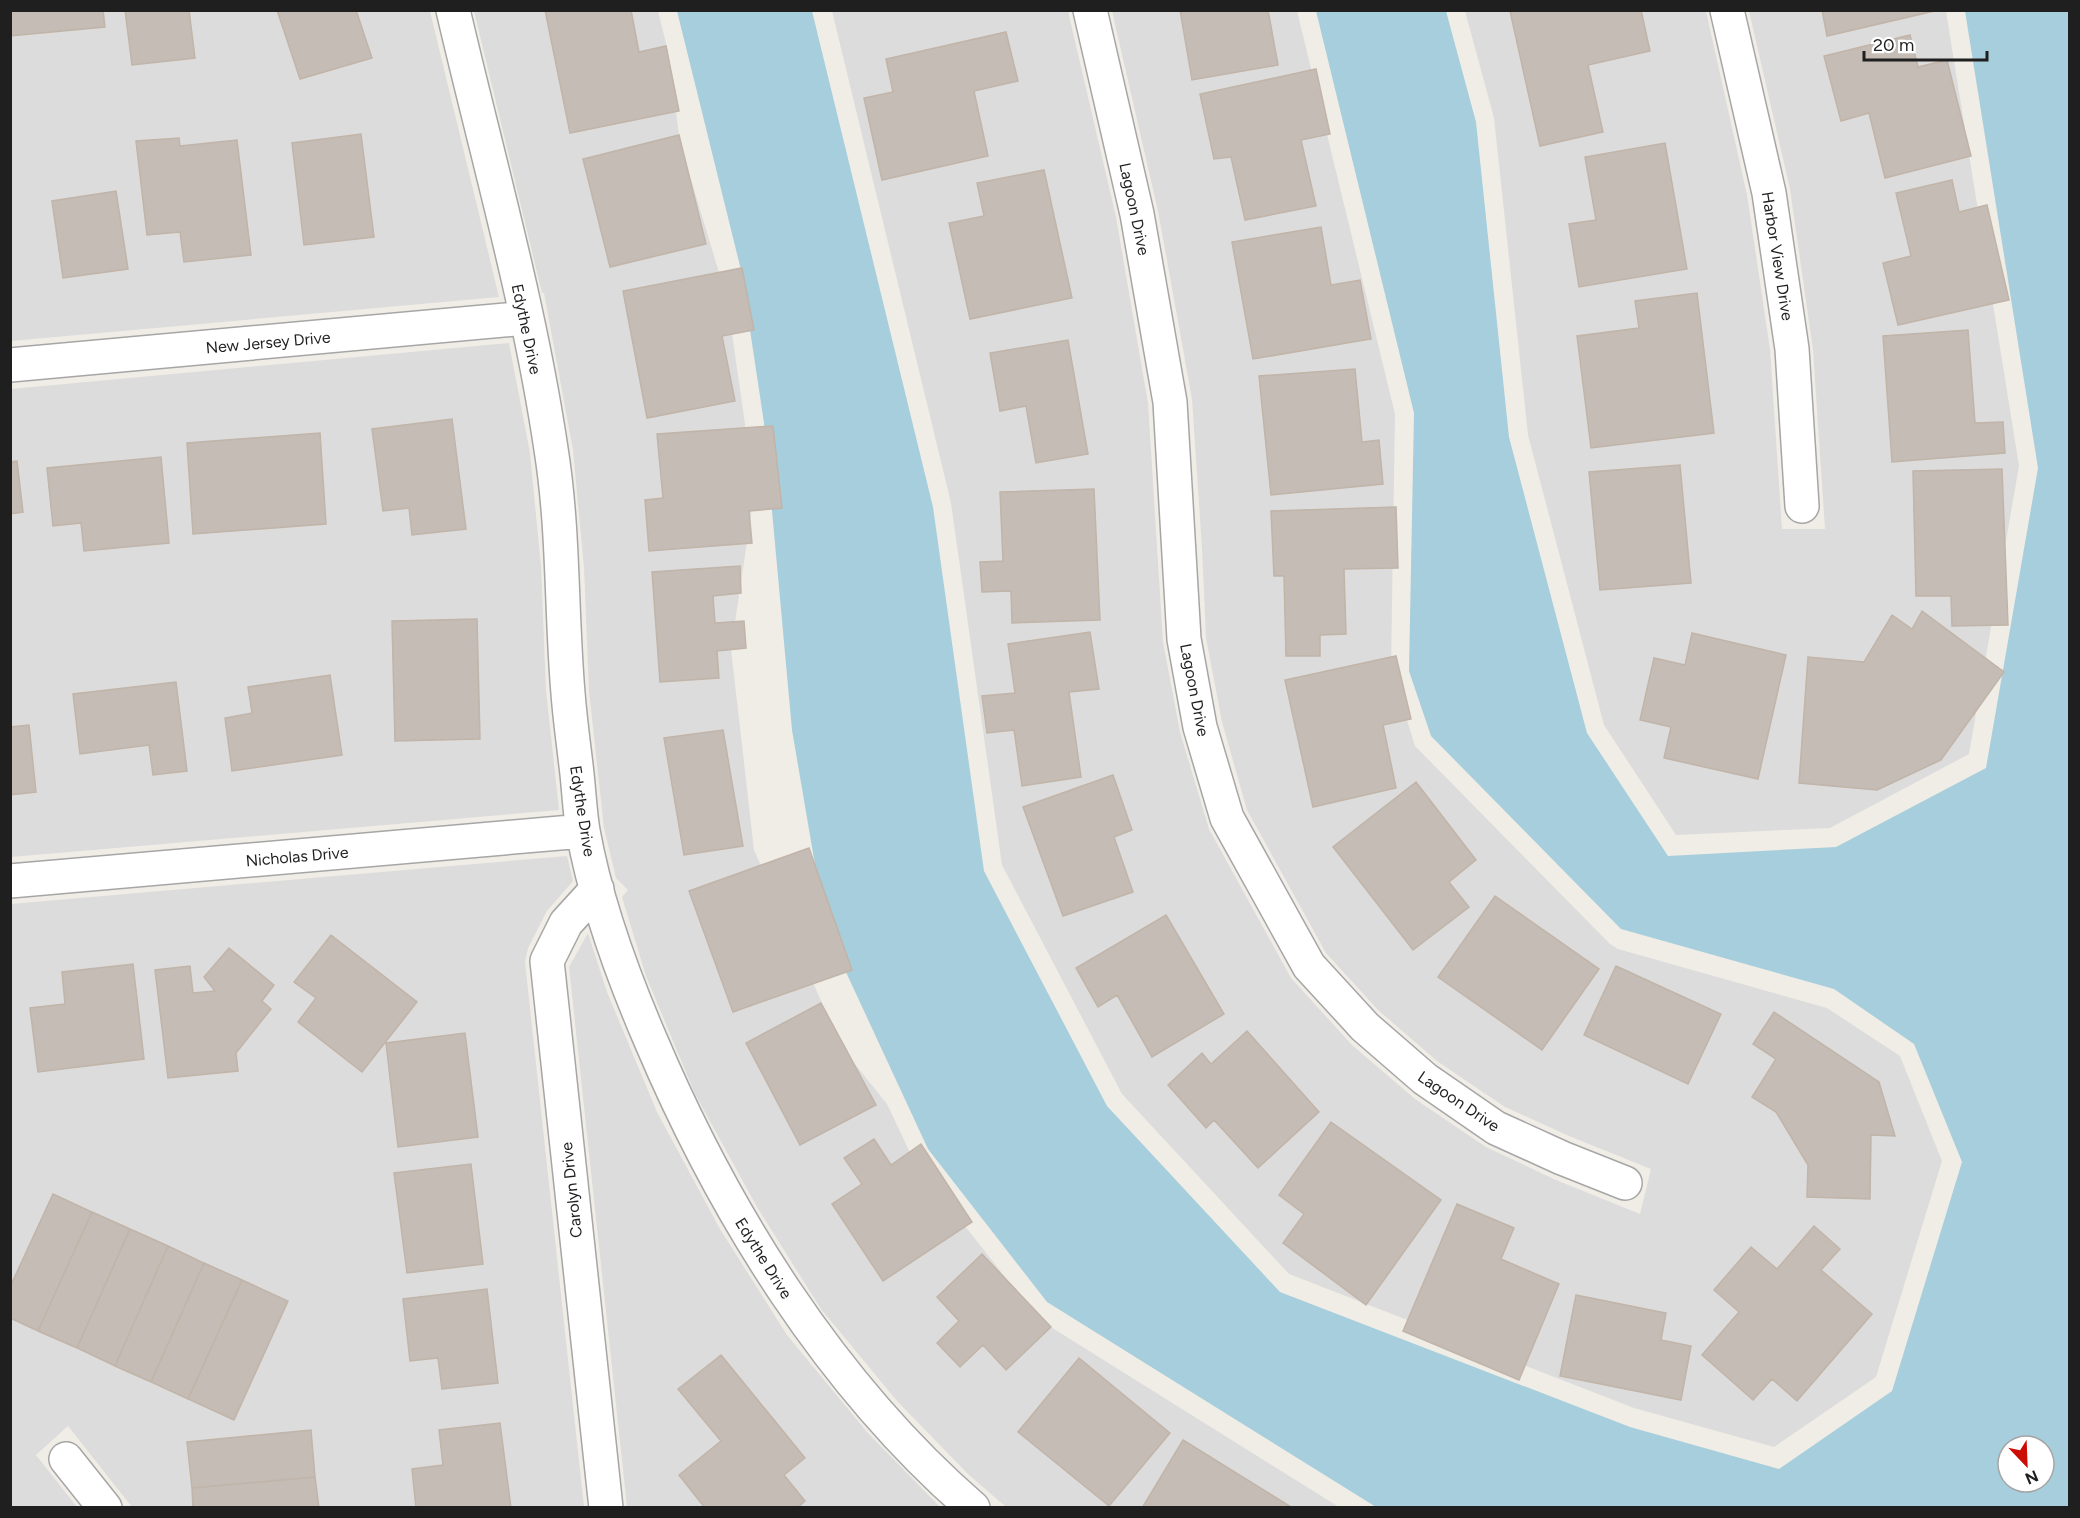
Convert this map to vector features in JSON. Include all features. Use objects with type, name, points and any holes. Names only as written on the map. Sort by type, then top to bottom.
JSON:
[{"type":"street","name":"Edythe Drive","points":[[453,10],[526,318],[552,451],[563,567],[567,691],[583,831],[597,889],[626,983],[672,1092],[739,1219],[805,1323],[882,1417],[973,1508]]},
{"type":"street","name":"Lagoon Drive","points":[[1090,10],[1137,214],[1170,402],[1184,639],[1200,727],[1227,818],[1309,966],[1365,1027],[1425,1079],[1496,1128],[1625,1183]]},
{"type":"street","name":"Harbor View Drive","points":[[1727,10],[1769,193],[1792,349],[1802,506]]},
{"type":"street","name":"New Jersey Drive","points":[[10,365],[526,318]]},
{"type":"street","name":"Nicholas Drive","points":[[10,881],[583,831]]},
{"type":"street","name":"Carolyn Drive","points":[[597,889],[566,923],[547,961],[606,1508]]},
{"type":"street","points":[[66,1459],[105,1508]]},
{"type":"shaded area","points":[[11,11],[430,11],[499,297],[11,341]]},
{"type":"shaded area","points":[[474,11],[658,11],[668,51],[680,143],[727,299],[745,424],[753,502],[731,649],[754,850],[842,1048],[887,1104],[914,1161],[1038,1319],[1339,1507],[1006,1507],[968,1474],[897,1401],[821,1309],[757,1207],[695,1094],[646,976],[622,897],[628,890],[616,878],[604,828],[589,691],[584,568],[573,450],[544,293],[542,293]]},
{"type":"shaded area","points":[[832,11],[1068,11],[1116,217],[1148,403],[1163,642],[1180,732],[1209,829],[1291,978],[1352,1045],[1415,1099],[1486,1147],[1556,1180],[1640,1214],[1651,1169],[1505,1107],[1437,1061],[1378,1010],[1326,953],[1247,810],[1222,722],[1206,638],[1192,399],[1158,211],[1112,11],[1297,11],[1395,414],[1391,669],[1415,746],[1610,944],[1618,949],[1827,1008],[1900,1056],[1942,1161],[1876,1377],[1774,1447],[1634,1408],[1289,1274],[1122,1094],[1002,865],[951,503]]},
{"type":"shaded area","points":[[1465,11],[1706,11],[1747,195],[1770,349],[1782,529],[1825,529],[1813,350],[1790,189],[1749,11],[1946,11],[2019,466],[1969,754],[1830,828],[1676,835],[1604,725],[1528,435],[1494,118]]},
{"type":"shaded area","points":[[509,343],[530,453],[541,566],[546,690],[559,810],[11,857],[11,389]]},
{"type":"shaded area","points":[[567,856],[573,881],[547,911],[528,948],[525,962],[584,1507],[132,1507],[68,1426],[36,1455],[77,1507],[11,1508],[11,904]]},
{"type":"shaded area","points":[[588,933],[607,992],[657,1112],[720,1229],[787,1335],[867,1432],[940,1507],[627,1507],[569,967]]},
{"type":"water","points":[[677,11],[812,11],[933,507],[984,871],[1107,1106],[1280,1292],[1630,1427],[1779,1469],[1892,1391],[1962,1162],[1914,1044],[1834,989],[1621,929],[1431,736],[1409,671],[1414,413],[1316,11],[1446,11],[1476,122],[1509,437],[1587,733],[1668,856],[1836,847],[1986,768],[2038,468],[1965,11],[2069,11],[2069,1507],[1376,1507],[1047,1302],[928,1149],[826,929],[792,730],[764,423],[741,270]]},
{"type":"building","points":[[10,10],[103,10],[105,27],[10,36]]},
{"type":"building","points":[[125,10],[189,10],[195,58],[132,65]]},
{"type":"building","points":[[277,10],[356,10],[372,58],[300,79]]},
{"type":"building","points":[[545,10],[631,10],[639,52],[666,46],[679,111],[570,133]]},
{"type":"building","points":[[1180,10],[1268,10],[1278,65],[1192,80]]},
{"type":"building","points":[[1641,10],[1650,51],[1588,65],[1603,132],[1540,146],[1510,11]]},
{"type":"building","points":[[1822,10],[1939,10],[1827,36]]},
{"type":"building","points":[[1006,32],[1018,81],[974,91],[988,156],[882,180],[864,98],[893,92],[886,59]]},
{"type":"building","points":[[1910,35],[1918,67],[1947,60],[1971,156],[1885,178],[1869,113],[1841,121],[1824,56]]},
{"type":"building","points":[[1316,69],[1330,134],[1301,140],[1316,206],[1245,220],[1231,157],[1214,159],[1200,94]]},
{"type":"building","points":[[361,134],[374,237],[304,245],[292,143]]},
{"type":"building","points":[[679,135],[706,244],[610,267],[583,159]]},
{"type":"building","points":[[179,138],[180,146],[237,140],[251,255],[184,262],[180,232],[147,235],[136,141]]},
{"type":"building","points":[[1665,143],[1687,269],[1579,287],[1569,224],[1596,220],[1585,157]]},
{"type":"building","points":[[1044,170],[1072,298],[970,319],[949,223],[984,216],[977,183]]},
{"type":"building","points":[[1952,180],[1959,212],[1987,205],[2009,300],[1898,325],[1883,263],[1911,256],[1896,193]]},
{"type":"building","points":[[116,191],[128,269],[63,278],[52,201]]},
{"type":"building","points":[[1321,227],[1331,285],[1360,280],[1371,339],[1253,359],[1232,242]]},
{"type":"building","points":[[742,268],[754,330],[722,336],[735,401],[647,418],[623,291]]},
{"type":"building","points":[[1697,293],[1714,433],[1591,448],[1577,336],[1639,328],[1635,301]]},
{"type":"building","points":[[1968,330],[1975,423],[2003,422],[2005,453],[1892,462],[1883,336]]},
{"type":"building","points":[[1068,340],[1088,454],[1036,463],[1026,406],[1000,411],[990,353]]},
{"type":"building","points":[[1355,369],[1362,442],[1379,440],[1383,484],[1271,495],[1259,376]]},
{"type":"building","points":[[452,419],[466,529],[412,535],[409,508],[383,511],[372,429]]},
{"type":"building","points":[[773,426],[782,508],[749,511],[752,543],[649,551],[645,500],[663,498],[657,434]]},
{"type":"building","points":[[320,433],[326,524],[193,534],[187,443]]},
{"type":"building","points":[[161,457],[169,543],[84,551],[81,523],[53,526],[47,468]]},
{"type":"building","points":[[17,461],[23,512],[10,514],[10,462]]},
{"type":"building","points":[[1680,465],[1691,583],[1600,590],[1589,472]]},
{"type":"building","points":[[2002,469],[2008,625],[1952,626],[1951,596],[1916,596],[1913,471]]},
{"type":"building","points":[[1094,489],[1100,620],[1012,623],[1011,591],[982,592],[980,562],[1003,561],[1000,492]]},
{"type":"building","points":[[1396,507],[1398,568],[1344,569],[1346,634],[1320,635],[1320,656],[1286,656],[1284,576],[1274,576],[1271,511]]},
{"type":"building","points":[[740,566],[741,593],[713,596],[715,623],[744,621],[746,648],[717,651],[719,678],[660,682],[652,572]]},
{"type":"building","points":[[1922,611],[2004,672],[1941,760],[1877,790],[1799,783],[1808,657],[1864,662],[1892,615],[1912,629]]},
{"type":"building","points":[[477,619],[480,739],[395,741],[392,621]]},
{"type":"building","points":[[1090,632],[1099,689],[1069,692],[1081,777],[1022,786],[1014,730],[987,733],[982,696],[1015,693],[1008,644]]},
{"type":"building","points":[[1692,633],[1786,655],[1758,779],[1664,758],[1671,727],[1640,720],[1654,658],[1685,665]]},
{"type":"building","points":[[1396,656],[1411,719],[1383,725],[1396,788],[1313,807],[1285,680]]},
{"type":"building","points":[[330,675],[342,755],[232,771],[225,718],[252,713],[248,687]]},
{"type":"building","points":[[176,682],[187,771],[153,775],[149,745],[80,754],[73,694]]},
{"type":"building","points":[[29,725],[36,792],[10,795],[10,727]]},
{"type":"building","points":[[723,730],[743,846],[684,855],[664,738]]},
{"type":"building","points":[[1113,775],[1132,830],[1114,837],[1133,892],[1063,916],[1023,807]]},
{"type":"building","points":[[1416,782],[1476,860],[1449,882],[1469,907],[1413,950],[1333,847]]},
{"type":"building","points":[[809,848],[852,970],[733,1012],[689,891]]},
{"type":"building","points":[[1495,896],[1599,969],[1542,1050],[1438,977]]},
{"type":"building","points":[[1166,915],[1224,1014],[1152,1057],[1117,995],[1098,1007],[1076,968]]},
{"type":"building","points":[[331,935],[417,1002],[362,1072],[298,1022],[316,998],[294,982]]},
{"type":"building","points":[[229,948],[274,985],[262,1001],[271,1009],[236,1053],[238,1071],[168,1078],[155,970],[190,966],[193,993],[215,991],[204,977]]},
{"type":"building","points":[[133,964],[144,1059],[38,1072],[30,1008],[65,1004],[62,972]]},
{"type":"building","points":[[1616,966],[1721,1014],[1688,1084],[1584,1035]]},
{"type":"building","points":[[821,1003],[876,1105],[800,1145],[746,1043]]},
{"type":"building","points":[[1774,1012],[1879,1082],[1895,1136],[1871,1135],[1870,1199],[1807,1197],[1808,1165],[1776,1112],[1752,1097],[1776,1059],[1753,1044]]},
{"type":"building","points":[[1247,1031],[1319,1112],[1258,1168],[1214,1120],[1206,1128],[1168,1085],[1202,1053],[1211,1064]]},
{"type":"building","points":[[465,1033],[478,1137],[398,1147],[386,1043]]},
{"type":"building","points":[[1331,1122],[1441,1200],[1366,1305],[1283,1243],[1304,1214],[1279,1195]]},
{"type":"building","points":[[874,1139],[891,1165],[921,1144],[972,1222],[883,1281],[832,1204],[862,1184],[844,1158]]},
{"type":"building","points":[[471,1164],[483,1264],[407,1273],[394,1173]]},
{"type":"building","points":[[53,1194],[92,1212],[38,1331],[10,1318],[10,1287]]},
{"type":"building","points":[[1457,1204],[1514,1228],[1501,1259],[1559,1284],[1519,1380],[1403,1331]]},
{"type":"building","points":[[92,1212],[130,1229],[77,1348],[38,1331]]},
{"type":"building","points":[[1814,1226],[1840,1249],[1821,1270],[1872,1314],[1797,1401],[1772,1379],[1753,1400],[1702,1355],[1739,1312],[1714,1290],[1751,1247],[1777,1269]]},
{"type":"building","points":[[130,1229],[168,1246],[115,1366],[77,1348]]},
{"type":"building","points":[[168,1246],[204,1263],[151,1382],[115,1366]]},
{"type":"building","points":[[982,1254],[1051,1327],[1006,1370],[983,1345],[960,1367],[937,1343],[959,1321],[937,1297]]},
{"type":"building","points":[[204,1263],[242,1280],[188,1399],[151,1382]]},
{"type":"building","points":[[242,1280],[288,1301],[234,1420],[188,1399]]},
{"type":"building","points":[[487,1289],[498,1383],[442,1389],[438,1358],[410,1361],[403,1299]]},
{"type":"building","points":[[1576,1295],[1666,1313],[1661,1340],[1691,1346],[1681,1400],[1560,1376]]},
{"type":"building","points":[[721,1355],[805,1458],[784,1475],[805,1501],[797,1508],[705,1508],[679,1475],[721,1441],[678,1389]]},
{"type":"building","points":[[1079,1358],[1170,1433],[1109,1506],[1018,1432]]},
{"type":"building","points":[[500,1423],[511,1508],[416,1508],[412,1469],[443,1465],[439,1430]]},
{"type":"building","points":[[311,1430],[315,1477],[192,1488],[187,1442]]},
{"type":"building","points":[[1183,1440],[1291,1507],[1291,1508],[1142,1508]]},
{"type":"building","points":[[315,1477],[319,1508],[193,1508],[192,1488]]}]
